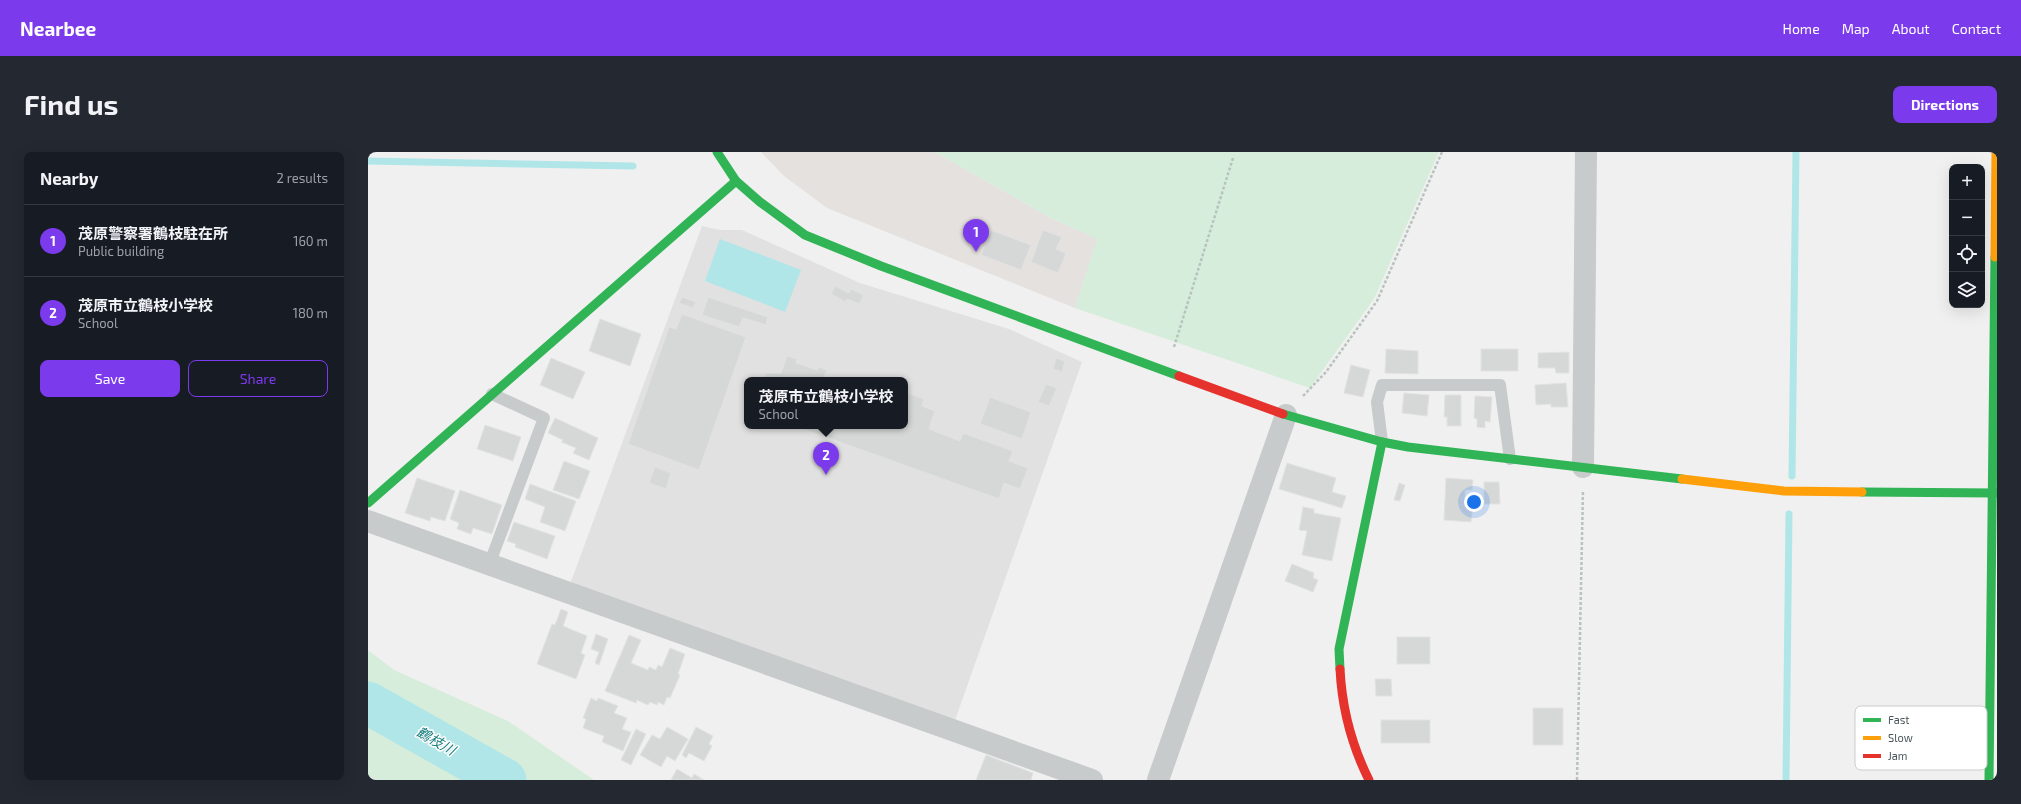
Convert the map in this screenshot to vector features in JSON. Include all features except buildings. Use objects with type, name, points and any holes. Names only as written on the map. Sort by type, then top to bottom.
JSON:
[{"type":"street","points":[[717,152],[736,181],[760,202],[805,235],[881,266],[1286,415],[1382,442],[1408,447],[1784,491],[1995,493]]},
{"type":"street","points":[[1583,467],[1586,152]]},
{"type":"street","points":[[1989,780],[1995,493],[1996,152]]},
{"type":"street","points":[[368,502],[736,181]]},
{"type":"street","points":[[1158,780],[1286,415]]},
{"type":"street","points":[[1369,780],[1360,763],[1346,727],[1339,684],[1339,650],[1382,442]]},
{"type":"street","points":[[368,521],[1092,780]]},
{"type":"lane","points":[[1382,442],[1376,402],[1382,385],[1500,385],[1510,459]]},
{"type":"lane","points":[[489,565],[544,418],[492,394]]},
{"type":"path","points":[[1286,415],[1326,372],[1377,301],[1442,152]]},
{"type":"path","points":[[1174,347],[1233,158]]},
{"type":"path","points":[[1577,780],[1583,467]]},
{"type":"shaded area","points":[[761,152],[935,152],[1051,218],[1098,239],[1075,308],[827,208],[784,176]]},
{"type":"shaded area","points":[[702,226],[720,230],[742,230],[860,283],[1009,329],[1082,362],[954,723],[569,587]]},
{"type":"green space","points":[[935,152],[1439,152],[1374,299],[1310,388],[1075,308],[1097,239],[1051,218]]},
{"type":"green space","points":[[368,650],[394,670],[508,721],[594,780],[376,780],[368,776]]},
{"type":"water","points":[[720,239],[801,270],[785,312],[705,281]]},
{"type":"waterway","points":[[1792,476],[1796,152]]},
{"type":"waterway","points":[[368,161],[633,166]]},
{"type":"waterway","points":[[1786,780],[1789,514]]},
{"type":"waterway","name":"鶴枝川","points":[[368,703],[505,780]]},
{"type":"traffic: fast","points":[[717,152],[736,181],[760,202],[805,235],[881,266],[1179,376]]},
{"type":"traffic: fast","points":[[368,503],[736,181]]},
{"type":"traffic: fast","points":[[1989,780],[1995,257]]},
{"type":"traffic: fast","points":[[1283,414],[1382,442],[1408,447],[1682,479]]},
{"type":"traffic: fast","points":[[1340,669],[1339,649],[1382,442]]},
{"type":"traffic: fast","points":[[1862,492],[1997,493]]},
{"type":"traffic: slow","points":[[1995,257],[1996,152]]},
{"type":"traffic: slow","points":[[1682,479],[1784,491],[1862,492]]},
{"type":"traffic: jam","points":[[1179,376],[1283,414]]},
{"type":"traffic: jam","points":[[1340,669],[1348,726],[1357,753],[1369,780]]},
{"type":"place","name":"茂原警察署鶴枝駐在所","points":[[976,252]]},
{"type":"place","name":"茂原市立鶴枝小学校","points":[[826,475]]}]
